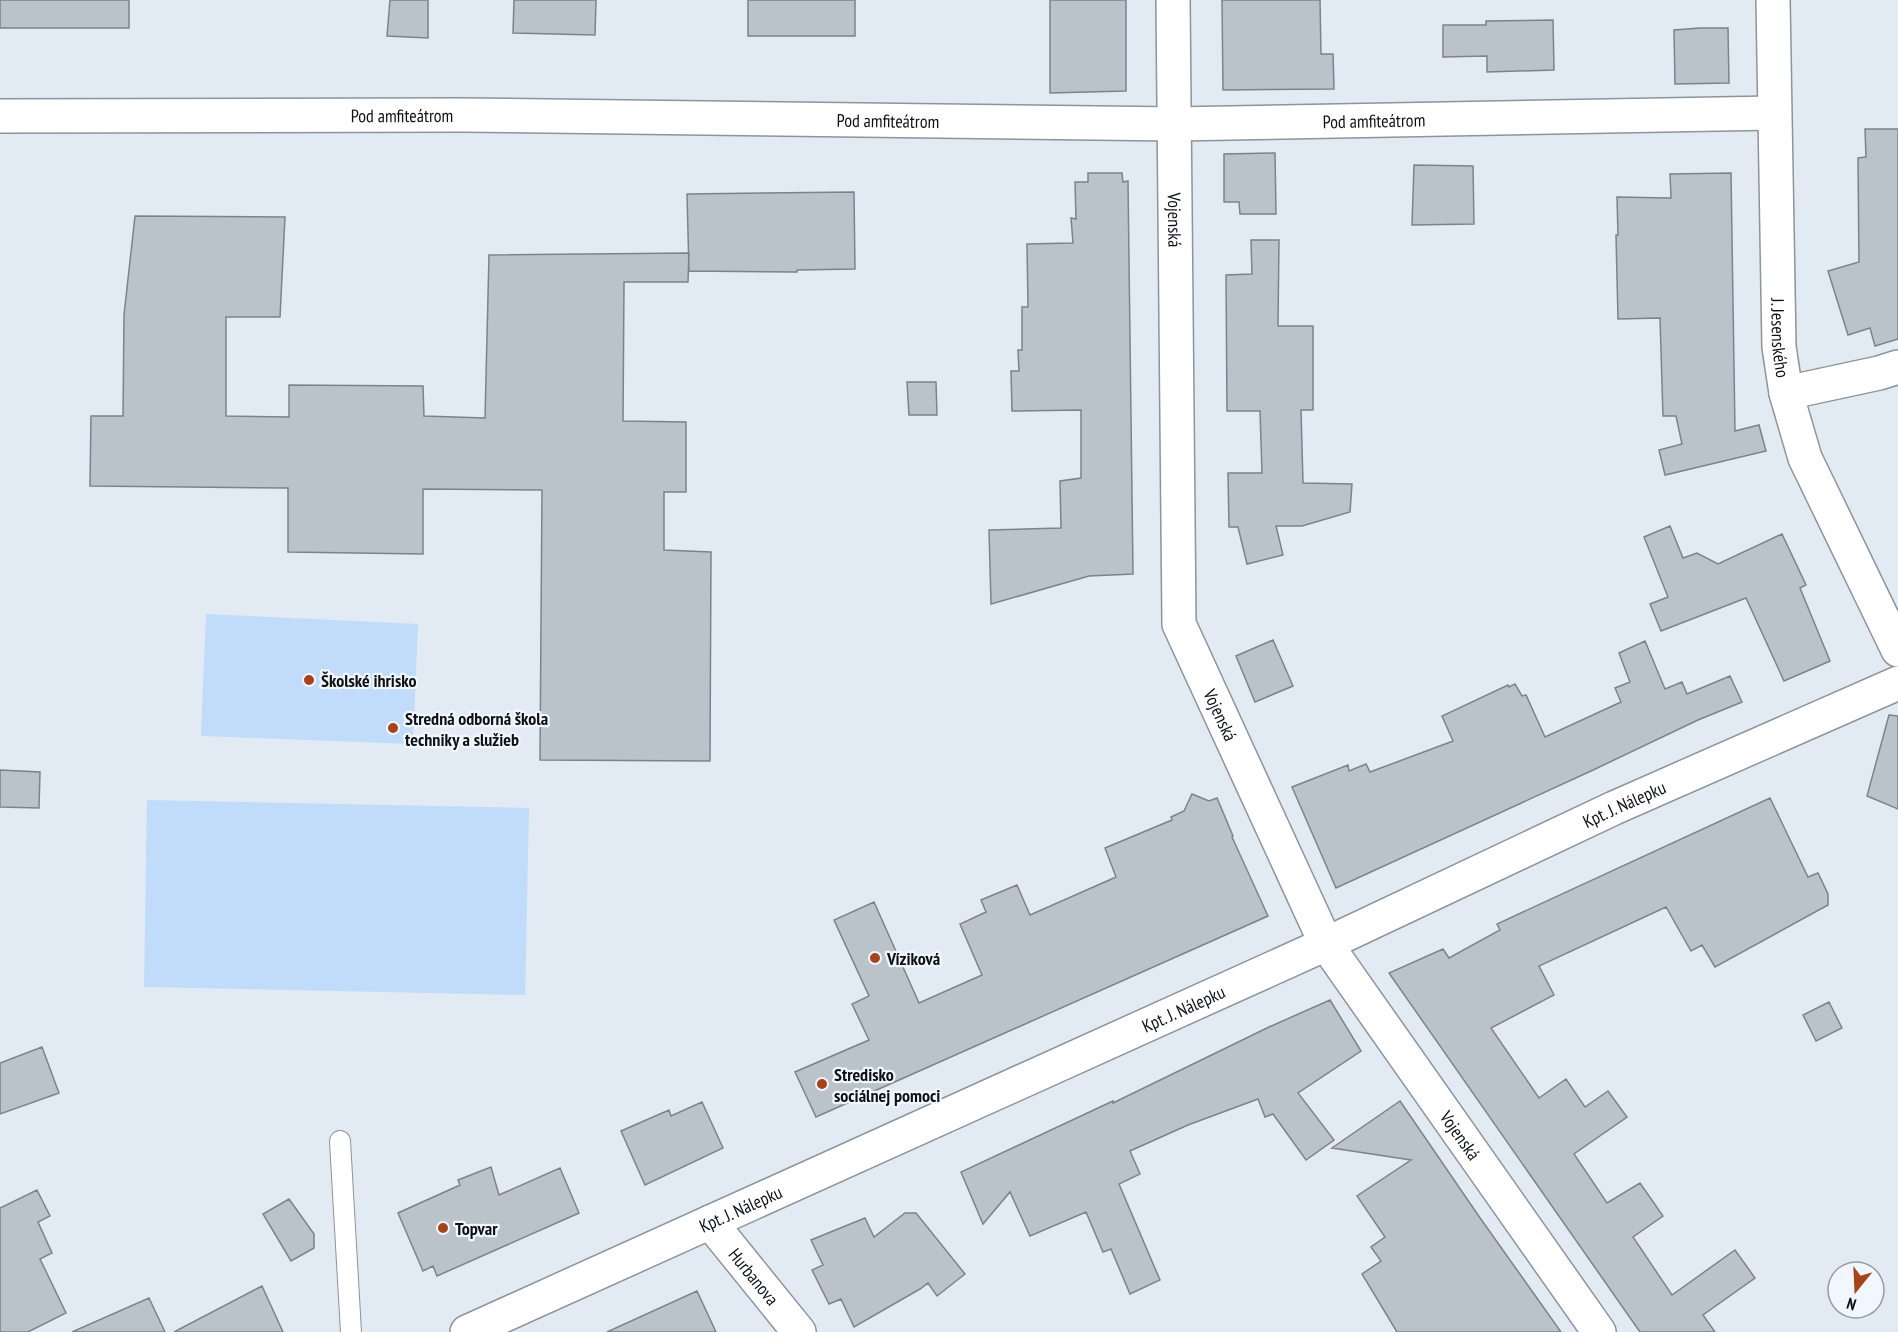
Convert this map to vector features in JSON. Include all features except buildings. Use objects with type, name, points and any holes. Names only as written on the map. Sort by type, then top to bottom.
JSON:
[{"type":"street","name":"Vojenská","points":[[1173,0],[1179,624],[1326,944],[1599,1332]]},
{"type":"street","name":"J. Jesenského","points":[[1773,0],[1779,347],[1786,393],[1805,458],[1898,650]]},
{"type":"street","name":"Pod amfiteátrom","points":[[0,116],[461,115],[1175,124],[1774,112]]},
{"type":"street","points":[[1786,393],[1898,367]]},
{"type":"street","name":"Kpt. J. Nálepku","points":[[467,1332],[1326,944],[1614,808],[1898,683]]},
{"type":"street","name":"Hurbanova","points":[[710,1222],[799,1332]]},
{"type":"lane","points":[[340,1141],[351,1332]]},
{"type":"shaded area","name":"Školské ihrisko","points":[[206,614],[418,624],[413,744],[201,736]]},
{"type":"shaded area","points":[[147,800],[529,808],[525,995],[144,987]]},
{"type":"place","name":"Školské ihrisko","points":[[309,680]]},
{"type":"place","name":"Stredná odborná škola techniky a služieb","points":[[393,728]]},
{"type":"place","name":"Víziková","points":[[875,958]]},
{"type":"place","name":"Stredisko sociálnej pomoci","points":[[822,1084]]},
{"type":"place","name":"Topvar","points":[[443,1228]]}]
